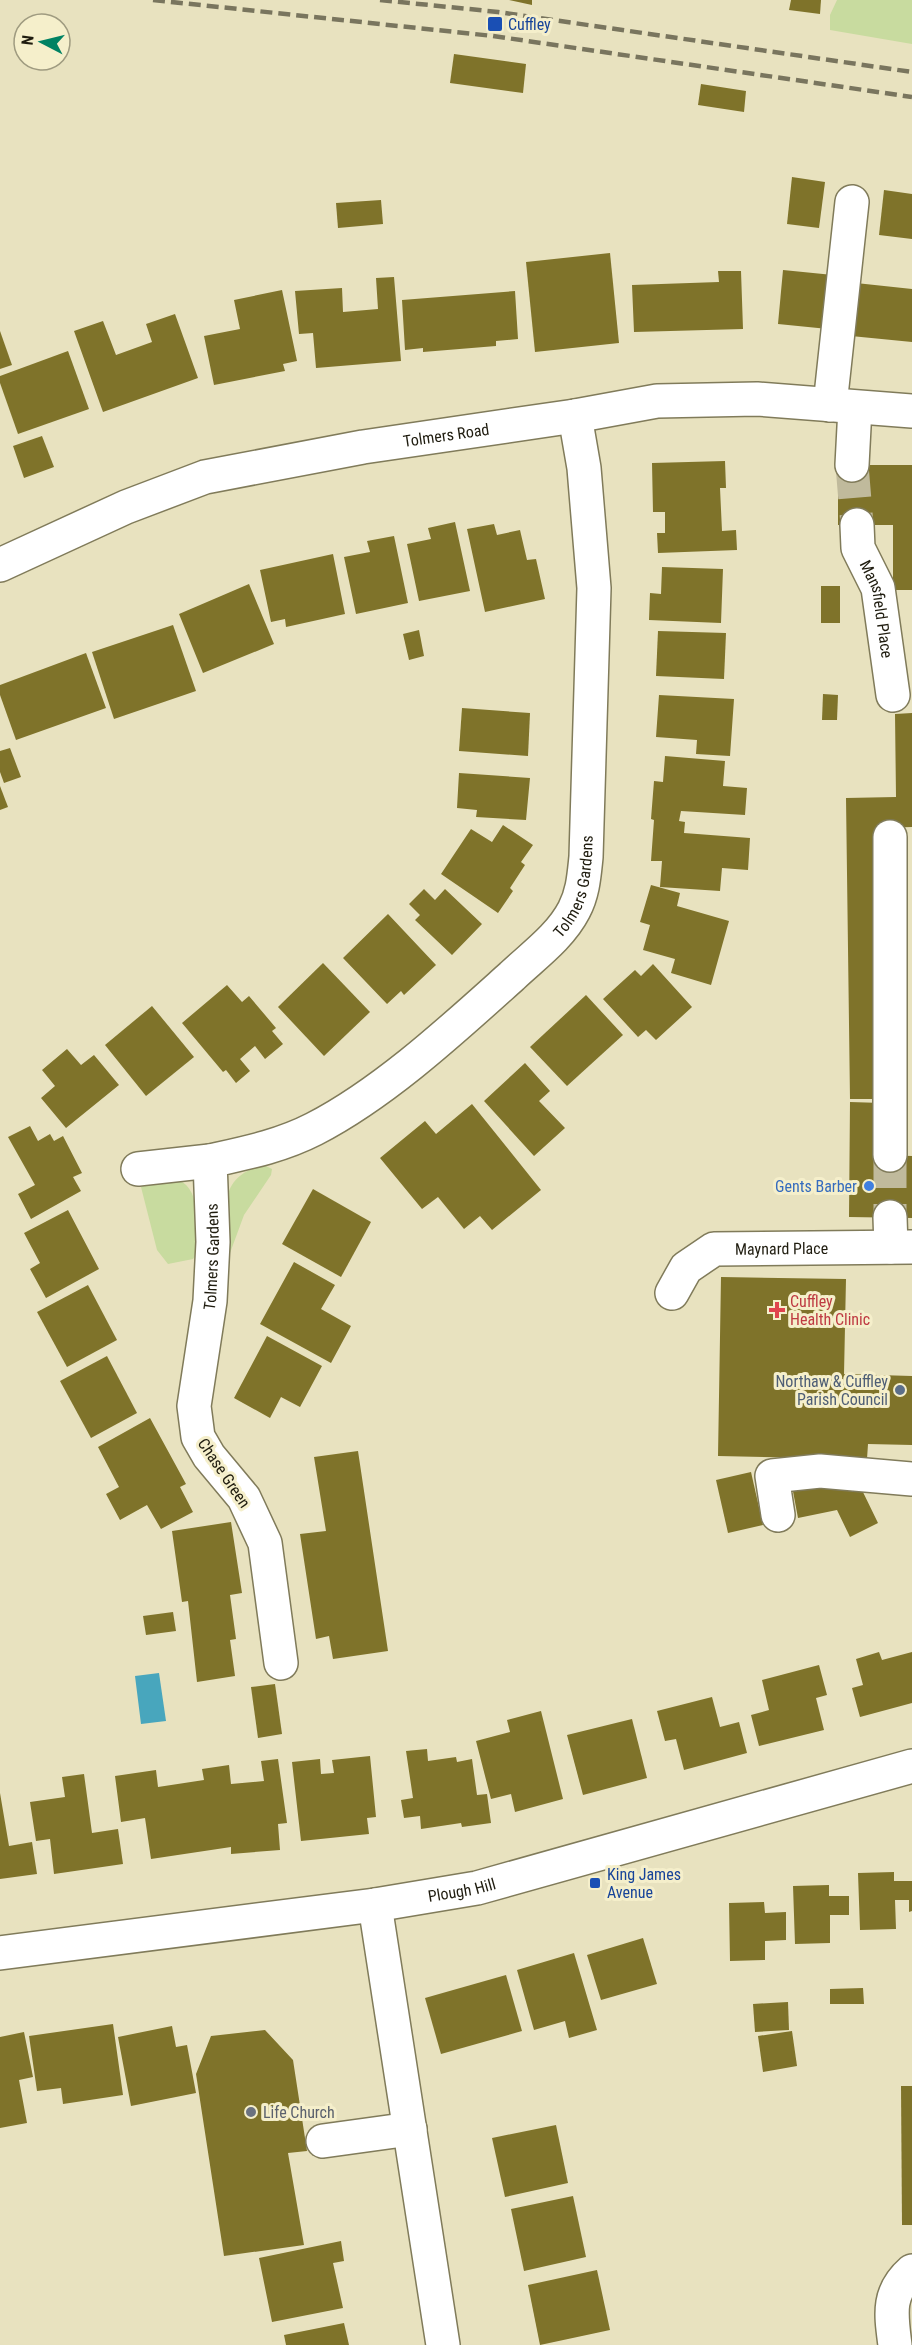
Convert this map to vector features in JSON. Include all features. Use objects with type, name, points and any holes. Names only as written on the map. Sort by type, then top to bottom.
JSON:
[{"type":"street","points":[[852,201],[843,407],[852,465]]},
{"type":"street","name":"Tolmers Road","points":[[0,565],[126,507],[205,477],[363,447],[575,416],[657,401],[757,399],[912,411]]},
{"type":"street","name":"Tolmers Gardens","points":[[138,1169],[210,1161],[273,1147],[314,1129],[346,1110],[439,1042],[556,935],[574,911],[583,888],[586,857],[594,588],[584,468],[575,416]]},
{"type":"street","name":"Mansfield Place","points":[[857,525],[858,548],[878,588],[893,695]]},
{"type":"street","points":[[890,837],[890,1155]]},
{"type":"street","name":"Tolmers Gardens","points":[[201,1352],[210,1301],[213,1242],[210,1161]]},
{"type":"street","name":"Maynard Place","points":[[672,1293],[686,1268],[714,1249],[898,1237]]},
{"type":"street","name":"Chase Green","points":[[201,1352],[194,1406],[198,1437],[209,1456],[244,1498],[265,1544],[280,1663]]},
{"type":"street","points":[[778,1515],[772,1476],[820,1471],[912,1479]]},
{"type":"street","name":"Plough Hill","points":[[0,1953],[375,1905],[477,1888],[912,1766]]},
{"type":"street","points":[[375,1905],[443,2345]]},
{"type":"street","points":[[323,2141],[410,2129]]},
{"type":"street","points":[[896,2345],[891,2310],[899,2283],[912,2271]]},
{"type":"green space","points":[[837,0],[912,0],[912,44],[830,30],[830,15]]},
{"type":"green space","points":[[264,1165],[272,1169],[271,1175],[244,1215],[230,1253],[226,1211],[231,1188],[237,1178]]},
{"type":"green space","points":[[160,1177],[179,1180],[192,1193],[197,1212],[199,1251],[193,1259],[168,1264],[157,1250],[141,1187]]},
{"type":"water","points":[[159,1673],[166,1721],[141,1724],[135,1676]]},
{"type":"building","points":[[509,0],[532,0],[532,5]]},
{"type":"building","points":[[791,0],[821,0],[820,14],[789,10]]},
{"type":"building","points":[[454,54],[526,64],[523,93],[450,83]]},
{"type":"building","points":[[701,84],[746,91],[744,112],[698,105]]},
{"type":"building","points":[[792,177],[825,182],[819,228],[787,224]]},
{"type":"building","points":[[884,190],[912,194],[912,239],[879,235]]},
{"type":"building","points":[[381,200],[383,224],[338,228],[336,203]]},
{"type":"building","points":[[610,253],[619,343],[535,352],[526,262]]},
{"type":"building","points":[[783,270],[833,275],[828,329],[778,324]]},
{"type":"building","points":[[718,271],[741,271],[743,329],[634,332],[632,285],[719,282]]},
{"type":"building","points":[[394,277],[401,361],[316,368],[313,333],[299,334],[295,291],[342,288],[343,312],[378,309],[376,278]]},
{"type":"building","points":[[856,283],[912,289],[912,342],[851,336]]},
{"type":"building","points":[[282,290],[297,361],[283,364],[285,371],[214,385],[204,336],[240,329],[234,300]]},
{"type":"building","points":[[515,291],[518,339],[496,341],[496,346],[423,352],[423,348],[405,350],[402,300]]},
{"type":"building","points":[[175,314],[198,378],[103,412],[74,331],[103,321],[116,355],[152,342],[146,324]]},
{"type":"building","points":[[0,331],[12,365],[0,369]]},
{"type":"building","points":[[68,351],[89,409],[18,434],[0,383],[0,376]]},
{"type":"building","points":[[42,436],[54,467],[24,478],[13,446]]},
{"type":"building","points":[[725,461],[726,488],[720,488],[722,531],[736,530],[737,550],[658,553],[657,533],[665,533],[665,512],[653,512],[652,463]]},
{"type":"building","points":[[838,465],[912,465],[912,590],[893,590],[893,525],[838,525]]},
{"type":"building","points":[[455,522],[470,591],[419,601],[407,544],[431,539],[428,528]]},
{"type":"building","points":[[494,524],[497,535],[520,530],[527,560],[536,559],[545,599],[485,612],[467,529]]},
{"type":"building","points":[[394,536],[408,603],[356,614],[344,557],[370,552],[367,541]]},
{"type":"building","points":[[333,554],[345,614],[286,627],[285,619],[271,622],[260,570]]},
{"type":"building","points":[[662,567],[723,569],[721,623],[649,620],[650,593],[661,594]]},
{"type":"building","points":[[249,584],[274,644],[203,673],[179,614]]},
{"type":"building","points":[[821,586],[840,586],[840,623],[821,623]]},
{"type":"building","points":[[173,625],[196,691],[114,719],[92,652]]},
{"type":"building","points":[[419,630],[424,656],[409,660],[403,634]]},
{"type":"building","points":[[658,631],[726,633],[724,679],[656,676]]},
{"type":"building","points":[[86,653],[106,708],[16,740],[0,695],[0,685]]},
{"type":"building","points":[[823,694],[838,695],[837,720],[822,720]]},
{"type":"building","points":[[659,695],[734,699],[730,756],[696,754],[697,740],[656,737]]},
{"type":"building","points":[[462,708],[530,713],[528,756],[459,751]]},
{"type":"building","points":[[912,713],[912,827],[879,828],[883,1099],[850,1099],[846,798],[896,797],[895,714]]},
{"type":"building","points":[[10,748],[21,777],[4,783],[0,772],[0,751]]},
{"type":"building","points":[[665,756],[725,761],[723,786],[747,788],[745,815],[681,811],[679,821],[685,822],[684,833],[750,838],[748,870],[722,868],[720,891],[660,887],[662,861],[651,861],[654,820],[651,819],[654,781],[663,782]]},
{"type":"building","points":[[459,773],[530,778],[526,820],[476,817],[477,810],[457,808]]},
{"type":"building","points":[[0,786],[8,807],[0,810]]},
{"type":"building","points":[[503,825],[533,845],[521,862],[525,865],[510,888],[513,891],[498,913],[441,874],[471,829],[492,842]]},
{"type":"building","points":[[651,885],[680,893],[677,906],[729,921],[711,985],[671,973],[675,959],[643,950],[650,925],[640,922]]},
{"type":"building","points":[[424,889],[435,900],[445,889],[482,924],[452,955],[415,920],[420,915],[409,904]]},
{"type":"building","points":[[388,914],[436,965],[404,995],[401,991],[387,1004],[343,958]]},
{"type":"building","points":[[323,963],[370,1012],[324,1056],[278,1007]]},
{"type":"building","points":[[653,964],[692,1007],[656,1040],[646,1030],[638,1037],[603,999],[635,970],[641,976]]},
{"type":"building","points":[[227,985],[242,1002],[249,996],[276,1028],[272,1031],[283,1044],[265,1059],[255,1046],[240,1059],[250,1071],[236,1083],[226,1070],[223,1072],[182,1023]]},
{"type":"building","points":[[586,995],[623,1035],[567,1086],[530,1047]]},
{"type":"building","points":[[152,1006],[194,1057],[146,1096],[105,1045]]},
{"type":"building","points":[[67,1049],[81,1065],[94,1055],[119,1085],[66,1128],[41,1098],[55,1086],[42,1070]]},
{"type":"building","points":[[525,1063],[550,1091],[539,1101],[565,1128],[534,1156],[484,1101]]},
{"type":"building","points":[[850,1102],[882,1103],[882,1155],[912,1156],[912,1218],[849,1217]]},
{"type":"building","points":[[472,1104],[541,1190],[492,1230],[480,1216],[464,1229],[438,1197],[422,1209],[380,1158],[425,1121],[436,1134]]},
{"type":"building","points":[[30,1126],[38,1141],[50,1134],[54,1141],[63,1136],[82,1173],[73,1177],[81,1191],[31,1219],[18,1194],[35,1185],[8,1137]]},
{"type":"building","points":[[313,1189],[371,1222],[341,1277],[282,1244]]},
{"type":"building","points":[[68,1210],[99,1269],[46,1298],[30,1269],[40,1263],[24,1233]]},
{"type":"building","points":[[294,1262],[335,1285],[321,1309],[351,1326],[331,1363],[260,1324]]},
{"type":"building","points":[[721,1277],[846,1279],[844,1374],[912,1376],[912,1445],[868,1444],[867,1459],[718,1456]]},
{"type":"building","points":[[88,1285],[117,1340],[67,1367],[37,1312]]},
{"type":"building","points":[[267,1336],[322,1366],[300,1407],[281,1397],[270,1418],[234,1398]]},
{"type":"building","points":[[107,1356],[137,1413],[91,1438],[60,1381]]},
{"type":"building","points":[[150,1418],[186,1484],[180,1487],[193,1512],[161,1529],[147,1505],[120,1520],[106,1494],[119,1487],[98,1447]]},
{"type":"building","points":[[358,1451],[388,1651],[333,1659],[329,1636],[316,1639],[300,1534],[326,1531],[314,1457]]},
{"type":"building","points":[[751,1472],[763,1525],[728,1533],[716,1480]]},
{"type":"building","points":[[850,1479],[852,1492],[861,1488],[878,1523],[850,1537],[837,1510],[798,1518],[792,1486]]},
{"type":"building","points":[[231,1522],[242,1593],[230,1595],[236,1639],[230,1640],[235,1676],[197,1682],[188,1601],[182,1602],[172,1531]]},
{"type":"building","points":[[173,1612],[176,1631],[146,1635],[143,1616]]},
{"type":"building","points":[[879,1652],[882,1660],[912,1652],[912,1703],[860,1717],[852,1688],[863,1685],[856,1659]]},
{"type":"building","points":[[819,1665],[827,1695],[816,1698],[824,1730],[759,1746],[751,1715],[769,1710],[762,1680]]},
{"type":"building","points":[[275,1684],[282,1734],[258,1738],[251,1687]]},
{"type":"building","points":[[712,1697],[720,1727],[739,1722],[747,1753],[684,1770],[676,1739],[665,1741],[657,1711]]},
{"type":"building","points":[[541,1711],[563,1799],[515,1812],[511,1794],[491,1799],[476,1741],[510,1732],[507,1720]]},
{"type":"building","points":[[632,1719],[647,1778],[583,1795],[567,1735]]},
{"type":"building","points":[[427,1749],[428,1761],[456,1757],[457,1762],[472,1759],[477,1795],[487,1794],[491,1823],[462,1827],[461,1823],[421,1829],[420,1816],[404,1818],[401,1800],[413,1798],[406,1751]]},
{"type":"building","points":[[370,1756],[376,1817],[367,1818],[369,1834],[301,1841],[292,1762],[320,1759],[321,1774],[334,1773],[332,1760]]},
{"type":"building","points":[[278,1759],[287,1823],[278,1824],[280,1850],[231,1854],[231,1847],[151,1859],[145,1818],[121,1822],[115,1776],[156,1770],[158,1787],[204,1780],[202,1769],[229,1765],[231,1784],[264,1781],[261,1761]]},
{"type":"building","points":[[84,1774],[92,1833],[118,1829],[123,1864],[54,1874],[50,1839],[36,1841],[30,1802],[65,1797],[62,1777]]},
{"type":"building","points":[[0,1793],[9,1846],[32,1842],[37,1874],[0,1879]]},
{"type":"building","points":[[894,1872],[894,1881],[912,1881],[912,1911],[909,1912],[909,1900],[895,1900],[896,1929],[860,1930],[858,1873]]},
{"type":"building","points":[[829,1885],[829,1896],[849,1896],[849,1915],[830,1915],[830,1943],[795,1944],[793,1886]]},
{"type":"building","points":[[764,1902],[765,1913],[786,1912],[786,1940],[765,1941],[765,1960],[730,1961],[729,1903]]},
{"type":"building","points":[[643,1938],[657,1984],[601,2000],[587,1955]]},
{"type":"building","points":[[574,1953],[597,2030],[569,2038],[565,2021],[534,2030],[517,1970]]},
{"type":"building","points":[[506,1975],[522,2031],[441,2054],[425,1998]]},
{"type":"building","points":[[863,1988],[864,2004],[830,2004],[830,1989]]},
{"type":"building","points":[[788,2002],[789,2030],[755,2032],[753,2004]]},
{"type":"building","points":[[113,2024],[123,2095],[63,2104],[61,2088],[37,2091],[29,2036]]},
{"type":"building","points":[[172,2026],[176,2047],[187,2045],[196,2093],[131,2106],[118,2037]]},
{"type":"building","name":"Life Church","points":[[265,2030],[293,2060],[307,2151],[288,2153],[304,2245],[224,2256],[196,2074],[211,2036]]},
{"type":"building","points":[[792,2031],[797,2066],[763,2072],[758,2036]]},
{"type":"building","points":[[24,2032],[33,2077],[19,2080],[27,2123],[0,2128],[0,2037]]},
{"type":"building","points":[[901,2086],[912,2086],[912,2225],[902,2225]]},
{"type":"building","points":[[556,2125],[568,2183],[505,2197],[492,2138]]},
{"type":"building","points":[[573,2196],[586,2257],[524,2271],[511,2209]]},
{"type":"building","points":[[341,2241],[344,2261],[333,2263],[343,2308],[272,2322],[259,2258]]},
{"type":"building","points":[[597,2270],[610,2330],[540,2345],[528,2285]]},
{"type":"building","points":[[344,2323],[349,2345],[286,2345],[284,2335]]},
{"type":"tunnel","points":[[852,465],[857,525]]},
{"type":"tunnel","points":[[890,1155],[890,1217]]},
{"type":"railway","points":[[153,0],[493,36],[912,97]]},
{"type":"railway","points":[[380,0],[498,12],[912,72]]},
{"type":"place","name":"Cuffley","points":[[495,24]]},
{"type":"place","name":"Gents Barber","points":[[869,1186]]},
{"type":"place","name":"Cuffley Health Clinic","points":[[777,1310]]},
{"type":"place","name":"Northaw & Cuffley Parish Council","points":[[900,1390]]},
{"type":"place","name":"King James Avenue","points":[[595,1883]]},
{"type":"place","name":"Life Church","points":[[251,2112]]}]
